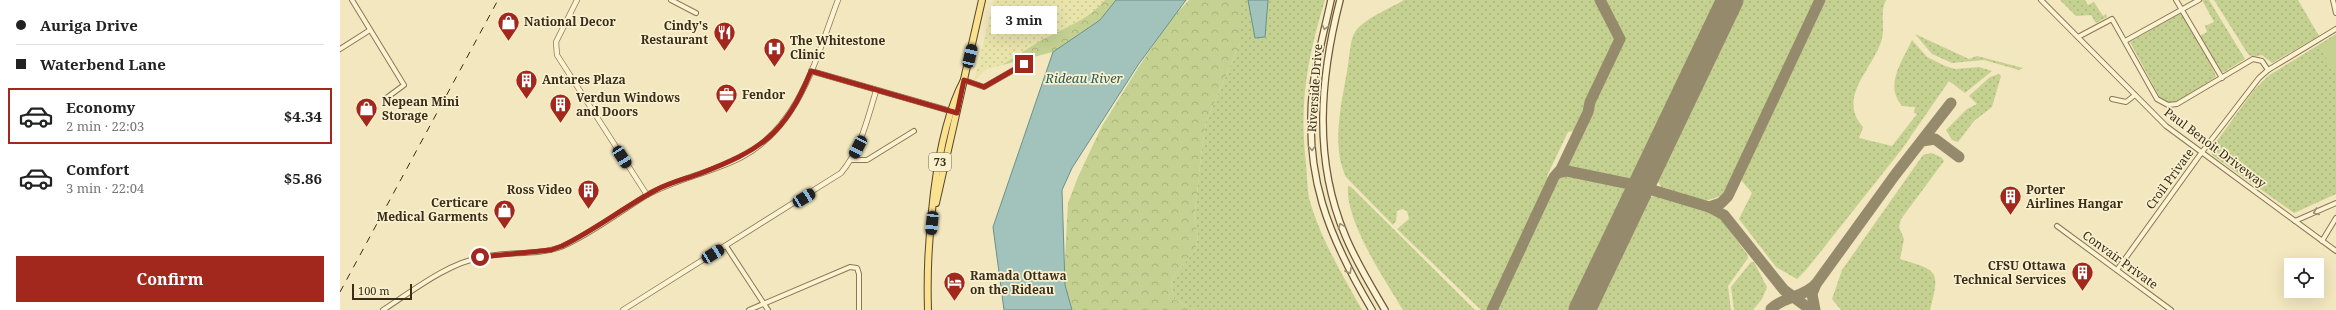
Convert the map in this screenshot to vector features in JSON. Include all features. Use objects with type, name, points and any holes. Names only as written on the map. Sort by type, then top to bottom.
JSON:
[{"type":"main road","name":"73","points":[[928,310],[929,266],[934,212],[954,113],[964,80],[982,0]]},
{"type":"main road","name":"Riverside Drive","points":[[1331,0],[1313,92],[1311,127],[1313,161],[1321,204],[1330,231],[1349,271],[1372,310]]},
{"type":"main road","name":"Riverside Drive","points":[[1340,0],[1329,44],[1323,96],[1322,130],[1326,172],[1333,200],[1345,236],[1385,310]]},
{"type":"street","points":[[352,0],[404,85],[385,99]]},
{"type":"street","points":[[577,0],[556,42],[557,55],[647,195]]},
{"type":"street","points":[[671,0],[696,13]]},
{"type":"street","points":[[383,310],[442,273],[464,262],[489,255],[545,251],[562,246],[647,195],[740,158],[765,142],[792,111],[811,71],[838,0]]},
{"type":"street","name":"Paul Benoit Driveway","points":[[2041,0],[2166,126],[2336,251]]},
{"type":"street","points":[[2176,0],[2222,78]]},
{"type":"street","points":[[2125,41],[2199,0]]},
{"type":"street","points":[[2333,0],[2336,13]]},
{"type":"street","points":[[2078,37],[2112,19],[2157,98],[2168,105],[2177,104],[2253,59],[2262,61],[2268,70]]},
{"type":"street","name":"Croil Private","points":[[2117,270],[2250,88],[2268,70],[2336,29]]},
{"type":"street","points":[[340,49],[370,30]]},
{"type":"street","points":[[964,80],[984,87],[1024,64]]},
{"type":"street","points":[[811,71],[954,113]]},
{"type":"street","points":[[624,310],[830,182],[852,160],[863,135],[876,91]]},
{"type":"street","points":[[2112,99],[2126,102],[2135,95]]},
{"type":"street","points":[[852,160],[867,160],[914,130]]},
{"type":"street","points":[[2295,220],[2336,203]]},
{"type":"street","points":[[2322,241],[2336,218]]},
{"type":"street","name":"Convair Private","points":[[2057,226],[2171,310]]},
{"type":"street","points":[[726,246],[768,310]]},
{"type":"street","points":[[749,310],[850,268],[857,268],[859,274],[859,310]]},
{"type":"shaded area","points":[[994,0],[1105,0],[1099,7],[1069,28],[1043,40],[1002,65],[986,69],[974,81]]},
{"type":"green space","points":[[1105,0],[1116,0],[1100,20],[1053,52],[1002,65],[1042,40],[1091,13]]},
{"type":"green space","points":[[1189,0],[1240,0],[1240,43],[1206,122],[1194,220],[1198,235],[1196,249],[1174,276],[1171,283],[1174,299],[1195,310],[1072,310],[1065,285],[1064,275],[1068,203],[1078,177],[1102,126],[1170,20]]},
{"type":"green space","points":[[1240,0],[1325,0],[1313,42],[1304,101],[1303,121],[1308,190],[1309,198],[1325,242],[1362,310],[1195,310],[1174,299],[1171,283],[1174,276],[1196,249],[1198,235],[1194,220],[1206,122],[1240,43]]},
{"type":"green space","points":[[1404,0],[1597,0],[1614,32],[1615,41],[1573,131],[1568,132],[1547,176],[1550,180],[1487,310],[1481,310],[1397,229],[1409,219],[1407,211],[1402,209],[1397,211],[1396,221],[1393,225],[1346,177],[1341,164],[1338,136],[1339,121],[1353,35],[1364,23]]},
{"type":"green space","points":[[1603,0],[1721,0],[1636,178],[1628,180],[1569,168],[1567,163],[1624,38]]},
{"type":"green space","points":[[1737,0],[1816,0],[1723,195],[1706,201],[1661,187],[1655,175]]},
{"type":"green space","points":[[1826,0],[1886,0],[1883,10],[1883,32],[1881,42],[1858,84],[1855,95],[1853,106],[1856,116],[1863,127],[1859,138],[1892,146],[1917,114],[1914,113],[1915,107],[1902,106],[1897,98],[1895,90],[1896,73],[1912,40],[1927,57],[1945,66],[1955,69],[1979,67],[1992,71],[1965,93],[1949,81],[1902,149],[1806,270],[1797,279],[1776,267],[1739,219],[1752,193],[1741,180]]},
{"type":"green space","points":[[2060,0],[2085,0],[2088,5],[2094,2],[2103,16],[2106,14],[2107,17],[2096,23],[2091,15],[2076,16]]},
{"type":"green space","points":[[2202,0],[2209,0],[2245,59],[2224,72],[2220,71],[2200,36],[2207,32],[2205,26],[2214,22]]},
{"type":"green space","points":[[2214,0],[2298,0],[2319,36],[2272,63],[2262,55],[2252,57],[2248,54]]},
{"type":"green space","points":[[2181,13],[2212,66],[2216,77],[2176,102],[2168,103],[2160,98],[2130,42]]},
{"type":"green space","points":[[1915,34],[1969,59],[1977,56],[2023,68],[2019,70],[1984,60],[1952,63],[1932,54]]},
{"type":"green space","points":[[2336,34],[2336,194],[2294,213],[2212,155],[2211,149],[2254,90],[2268,76]]},
{"type":"green space","points":[[2336,36],[2336,75],[2319,46]]},
{"type":"green space","points":[[1999,74],[2001,76],[1992,107],[1974,121],[1958,142],[1952,140],[1946,130],[1967,109],[1977,104],[1969,96],[1990,77]]},
{"type":"green space","points":[[1931,153],[1941,157],[1944,161],[1901,219],[1899,227],[1904,239],[1900,259],[1923,266],[1933,274],[1935,279],[1935,287],[1930,310],[1841,310],[1832,299],[1842,270],[1923,155]]},
{"type":"green space","points":[[1564,174],[1625,187],[1631,191],[1575,310],[1495,310],[1553,187]]},
{"type":"green space","points":[[1348,186],[1351,187],[1475,310],[1403,310],[1377,267],[1359,233],[1349,200]]},
{"type":"green space","points":[[1658,195],[1707,210],[1721,219],[1747,254],[1748,258],[1728,286],[1731,310],[1591,310],[1643,199]]},
{"type":"green space","points":[[1751,262],[1754,262],[1767,287],[1762,299],[1753,310],[1734,310],[1731,287]]},
{"type":"water","name":"Rideau River","points":[[1116,0],[1186,0],[1138,65],[1072,168],[1062,190],[1065,285],[1072,310],[1004,310],[993,227],[1053,52],[1100,20]]},
{"type":"water","points":[[1248,0],[1268,0],[1265,37],[1255,38]]},
{"type":"taxiway","points":[[1492,310],[1554,177],[1561,169],[1588,112],[1590,102],[1620,39],[1600,0]]},
{"type":"taxiway","points":[[1709,207],[1721,203],[1728,196],[1820,0]]},
{"type":"taxiway","points":[[1815,310],[1812,294],[1816,284],[1895,175],[1951,103]]},
{"type":"taxiway","points":[[1659,151],[1667,135]]},
{"type":"taxiway","points":[[1922,141],[1935,139],[1959,157]]},
{"type":"taxiway","points":[[1558,173],[1567,171],[1630,184],[1636,183],[1641,180],[1649,169],[1660,144]]},
{"type":"taxiway","points":[[1619,235],[1634,202],[1643,192],[1649,189],[1709,207],[1724,215],[1784,290],[1811,310]]},
{"type":"taxiway","points":[[1771,309],[1776,305],[1811,289],[1816,284]]},
{"type":"runway","points":[[1582,310],[1730,0]]},
{"type":"railway","points":[[340,292],[498,0]]},
{"type":"place","name":"National Decor","points":[[509,42]]},
{"type":"place","name":"Cindy's Restaurant","points":[[724,52]]},
{"type":"place","name":"The Whitestone Clinic","points":[[775,68]]},
{"type":"place","name":"Antares Plaza","points":[[526,100]]},
{"type":"place","name":"Fendor","points":[[727,114]]},
{"type":"place","name":"Verdun Windows and Doors","points":[[560,124]]},
{"type":"place","name":"Nepean Mini Storage","points":[[367,128]]},
{"type":"place","name":"Ross Video","points":[[588,210]]},
{"type":"place","name":"Porter Airlines Hangar","points":[[2010,216]]},
{"type":"place","name":"Certicare Medical Garments","points":[[504,230]]},
{"type":"place","name":"CFSU Ottawa Technical Services","points":[[2082,292]]},
{"type":"place","name":"Ramada Ottawa on the Rideau","points":[[954,302]]},
{"type":"route","points":[[480,257],[489,255],[539,252],[562,246],[574,241],[658,189],[740,158],[765,142],[782,124],[792,111],[811,71],[876,91],[957,113],[964,80],[984,87],[1024,64]]}]
